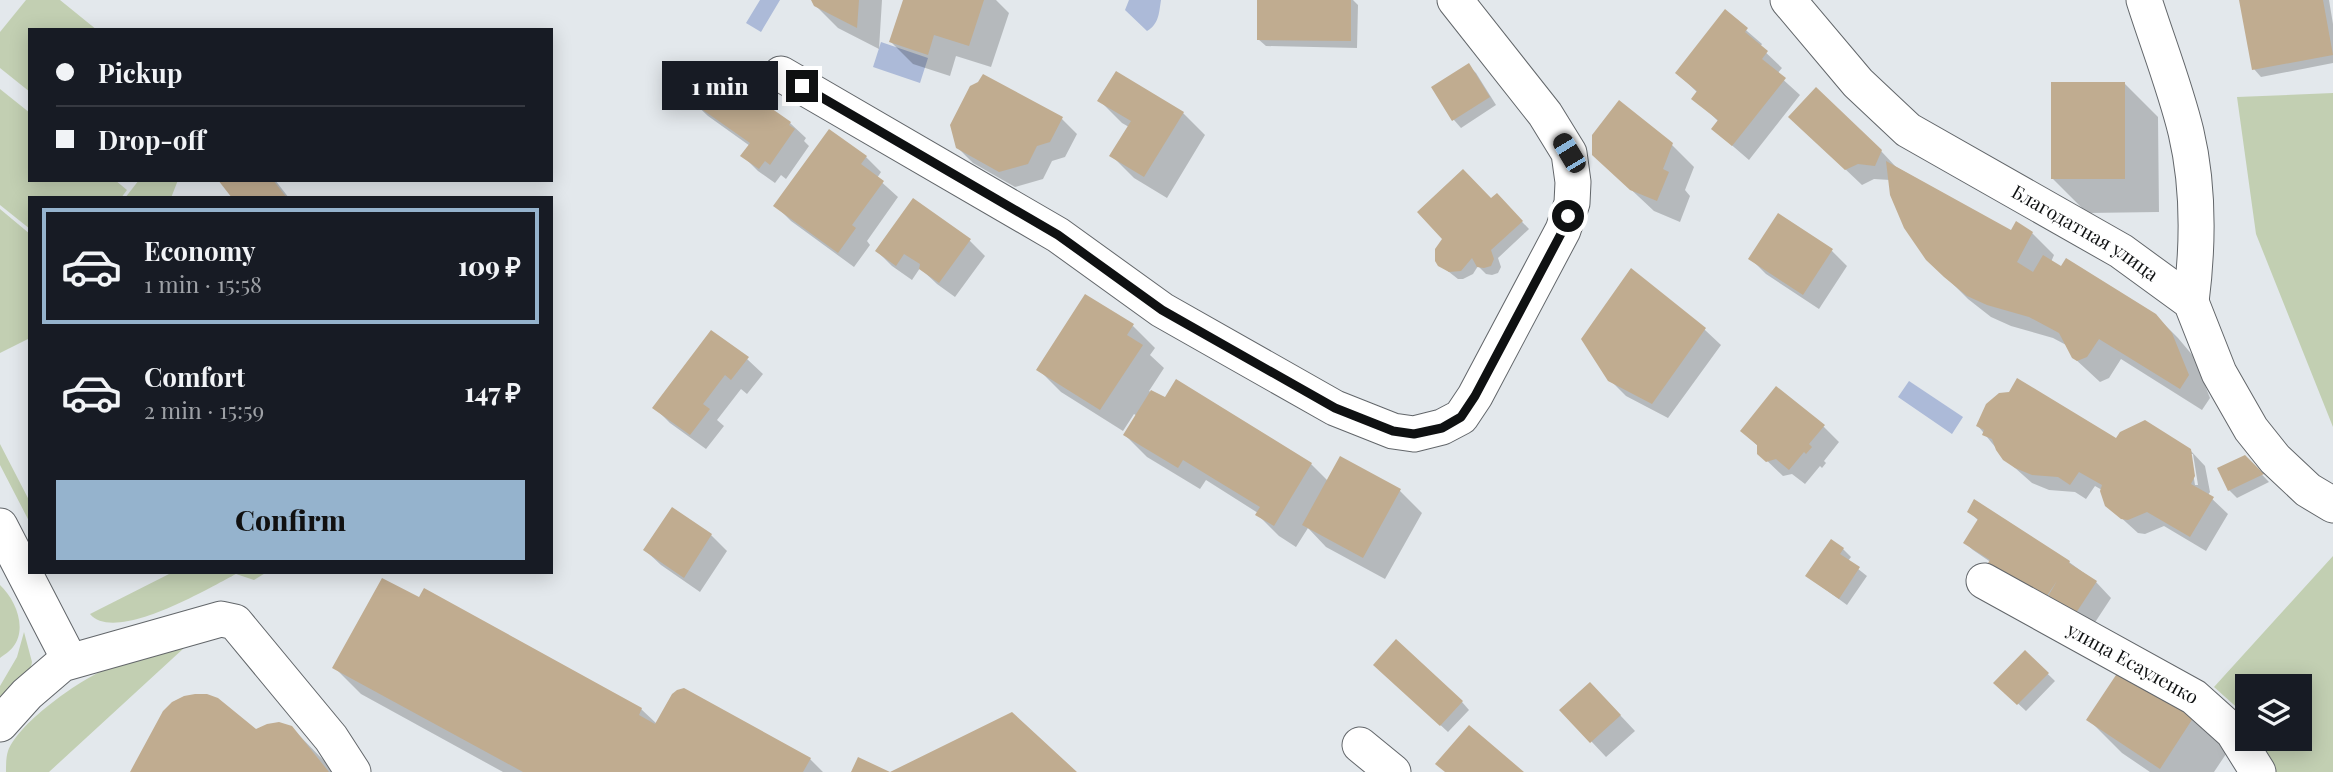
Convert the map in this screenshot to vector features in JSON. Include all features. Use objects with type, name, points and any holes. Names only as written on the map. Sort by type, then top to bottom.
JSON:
[{"type":"street","points":[[781,74],[1058,235],[1162,310],[1335,408],[1393,431],[1414,434],[1442,428],[1461,417],[1475,396],[1563,230],[1572,203],[1573,182],[1569,153],[1545,114],[1455,0]]},
{"type":"street","name":"Благодатная улица","points":[[1788,0],[1858,83],[1908,130],[2121,251],[2192,302]]},
{"type":"street","points":[[2144,0],[2171,79],[2192,168],[2196,261],[2192,302],[2219,373],[2251,429],[2275,459],[2308,490],[2333,505]]},
{"type":"street","points":[[0,526],[70,661]]},
{"type":"street","name":"улица Есауленко","points":[[1984,582],[2194,697],[2233,732],[2258,772]]},
{"type":"street","points":[[0,724],[27,694],[62,664],[221,619],[235,622],[331,738],[353,772]]},
{"type":"street","points":[[1360,744],[1393,772]]},
{"type":"green space","points":[[26,0],[60,0],[95,28],[28,28],[28,90],[0,68],[0,32]]},
{"type":"green space","points":[[0,89],[28,111],[28,182],[117,182],[127,190],[122,196],[28,196],[28,227],[0,205]]},
{"type":"green space","points":[[2333,93],[2333,427],[2256,234],[2237,97]]},
{"type":"green space","points":[[137,182],[177,182],[172,196],[127,196]]},
{"type":"green space","points":[[0,209],[28,232],[28,339],[0,353]]},
{"type":"green space","points":[[0,444],[28,498],[28,519],[0,465]]},
{"type":"green space","points":[[2333,556],[2333,772],[2275,772],[2264,751],[2312,751],[2312,674],[2235,674],[2235,706],[2214,687]]},
{"type":"green space","points":[[169,574],[236,574],[185,601],[140,618],[120,622],[102,621],[90,614]]},
{"type":"green space","points":[[236,574],[264,574],[254,580]]},
{"type":"green space","points":[[0,585],[15,606],[19,631],[12,648],[0,658]]},
{"type":"green space","points":[[24,632],[32,662],[30,671],[0,706],[0,686],[17,657]]},
{"type":"green space","points":[[184,648],[49,772],[6,772],[7,753],[15,739],[53,702],[111,667]]},
{"type":"water","points":[[760,0],[780,0],[761,32],[746,23]]},
{"type":"water","points":[[1129,0],[1161,0],[1156,22],[1147,31],[1125,10]]},
{"type":"water","points":[[881,42],[928,58],[920,83],[873,67]]},
{"type":"water","points":[[1909,381],[1963,417],[1952,434],[1898,397]]},
{"type":"building","points":[[811,0],[859,0],[857,28],[814,6]]},
{"type":"building","points":[[903,0],[984,0],[969,46],[934,35],[928,55],[889,42]]},
{"type":"building","points":[[1257,0],[1351,0],[1351,41],[1257,40]]},
{"type":"building","points":[[2239,0],[2323,0],[2333,55],[2252,70]]},
{"type":"building","points":[[1725,9],[1748,28],[1745,32],[1768,51],[1762,59],[1786,78],[1732,146],[1711,129],[1718,120],[1691,99],[1697,91],[1675,73]]},
{"type":"building","points":[[1469,63],[1490,97],[1452,121],[1431,87]]},
{"type":"building","points":[[1116,71],[1184,112],[1144,177],[1109,156],[1131,121],[1097,101]]},
{"type":"building","points":[[983,74],[1063,117],[1050,142],[1037,146],[1028,164],[999,172],[956,148],[950,125],[970,86],[978,82]]},
{"type":"building","points":[[731,80],[791,122],[789,125],[795,129],[770,165],[765,161],[759,169],[740,156],[750,143],[690,101],[701,86],[719,99]]},
{"type":"building","points":[[2051,82],[2125,82],[2125,179],[2051,179]]},
{"type":"building","points":[[1816,87],[1882,150],[1875,166],[1858,164],[1845,170],[1788,117]]},
{"type":"building","points":[[1619,100],[1673,143],[1663,169],[1669,172],[1657,201],[1630,190],[1592,155],[1592,135]]},
{"type":"building","points":[[829,129],[867,156],[861,164],[884,181],[852,225],[856,228],[838,253],[773,206]]},
{"type":"building","points":[[1886,161],[2011,230],[2016,221],[2033,232],[2017,262],[2033,272],[2043,255],[2061,266],[2066,258],[2156,314],[2172,333],[2189,375],[2180,389],[2099,339],[2087,357],[2077,361],[2072,358],[2059,333],[2029,317],[1987,305],[1967,296],[1926,260],[1904,228],[1890,195]]},
{"type":"building","points":[[1463,169],[1491,198],[1497,193],[1523,221],[1491,250],[1494,259],[1491,266],[1477,267],[1472,258],[1461,271],[1449,272],[1435,261],[1435,249],[1442,239],[1417,212]]},
{"type":"building","points":[[220,182],[275,182],[285,196],[230,196]]},
{"type":"building","points":[[913,198],[971,239],[939,283],[919,269],[920,264],[904,254],[896,266],[875,251]]},
{"type":"building","points":[[1778,213],[1833,249],[1803,295],[1748,259]]},
{"type":"building","points":[[1631,268],[1706,328],[1652,404],[1608,381],[1581,339]]},
{"type":"building","points":[[1085,294],[1134,324],[1127,335],[1143,345],[1100,410],[1036,370]]},
{"type":"building","points":[[711,330],[749,357],[731,380],[725,375],[703,404],[710,409],[690,435],[652,408]]},
{"type":"building","points":[[2017,378],[2116,438],[2120,432],[2145,420],[2191,449],[2195,476],[2191,484],[2214,497],[2190,537],[2147,512],[2128,520],[2121,519],[2105,506],[2100,491],[2102,485],[2079,472],[2070,485],[2058,477],[2032,475],[2003,460],[1992,439],[1982,435],[1984,430],[1976,426],[1986,404],[1999,393],[2009,392]]},
{"type":"building","points":[[1176,379],[1312,463],[1274,526],[1255,515],[1260,507],[1183,460],[1178,468],[1123,435],[1151,390],[1165,397]]},
{"type":"building","points":[[1776,386],[1825,425],[1809,444],[1812,447],[1806,454],[1804,452],[1789,470],[1776,459],[1766,462],[1757,454],[1757,445],[1740,431]]},
{"type":"building","points":[[2245,455],[2264,474],[2228,491],[2217,468]]},
{"type":"building","points":[[1340,456],[1401,489],[1363,558],[1302,525]]},
{"type":"building","points":[[1974,499],[2097,581],[2074,616],[2047,598],[2057,581],[2044,600],[1963,543],[1978,519],[1967,512]]},
{"type":"building","points":[[672,507],[712,534],[684,578],[643,550]]},
{"type":"building","points":[[1831,539],[1844,548],[1840,554],[1860,567],[1839,599],[1805,576]]},
{"type":"building","points":[[382,578],[419,597],[424,588],[642,708],[639,715],[655,724],[672,694],[684,688],[811,758],[803,772],[523,772],[332,668]]},
{"type":"building","points":[[1396,639],[1463,701],[1440,726],[1373,665]]},
{"type":"building","points":[[2025,650],[2049,673],[2017,705],[1993,683]]},
{"type":"building","points":[[2122,666],[2197,712],[2160,769],[2086,720]]},
{"type":"building","points":[[1590,682],[1621,715],[1590,743],[1559,710]]},
{"type":"building","points":[[195,694],[218,698],[256,729],[279,722],[292,726],[329,772],[130,772],[163,711],[172,702]]},
{"type":"building","points":[[1012,712],[1077,772],[890,772]]},
{"type":"building","points":[[1469,725],[1524,772],[1445,772],[1435,764]]},
{"type":"building","points":[[858,757],[890,772],[851,772]]},
{"type":"route","points":[[802,86],[1058,235],[1162,310],[1335,408],[1393,431],[1414,434],[1442,428],[1461,417],[1475,396],[1568,216]]}]
